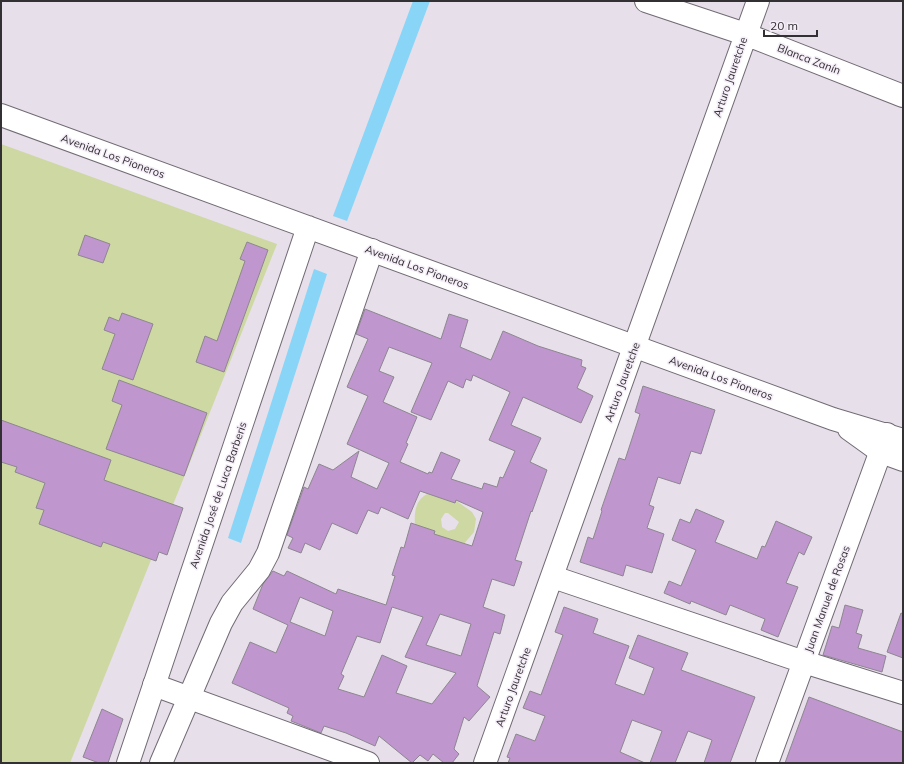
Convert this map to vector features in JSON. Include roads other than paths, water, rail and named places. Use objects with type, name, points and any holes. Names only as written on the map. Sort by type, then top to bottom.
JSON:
[{"type":"street","name":"Blanca Zanín","points":[[646,1],[745,34],[903,96]]},
{"type":"street","name":"Arturo Jauretche","points":[[485,763],[553,577],[758,1]]},
{"type":"street","name":"Avenida Los Pioneros","points":[[1,115],[833,419],[890,442],[903,460]]},
{"type":"street","name":"Avenida José de Luca Barberis","points":[[128,763],[308,227]]},
{"type":"street","points":[[161,763],[221,623],[232,603],[259,570],[268,553],[372,250]]},
{"type":"street","name":"Juan Manuel de Rosas","points":[[767,763],[804,662],[890,442]]},
{"type":"street","points":[[553,577],[804,662],[903,693]]},
{"type":"street","points":[[154,685],[368,763]]},
{"type":"water","points":[[413,1],[430,1],[347,221],[333,216]]},
{"type":"water","points":[[314,269],[327,274],[241,543],[228,538]]}]
